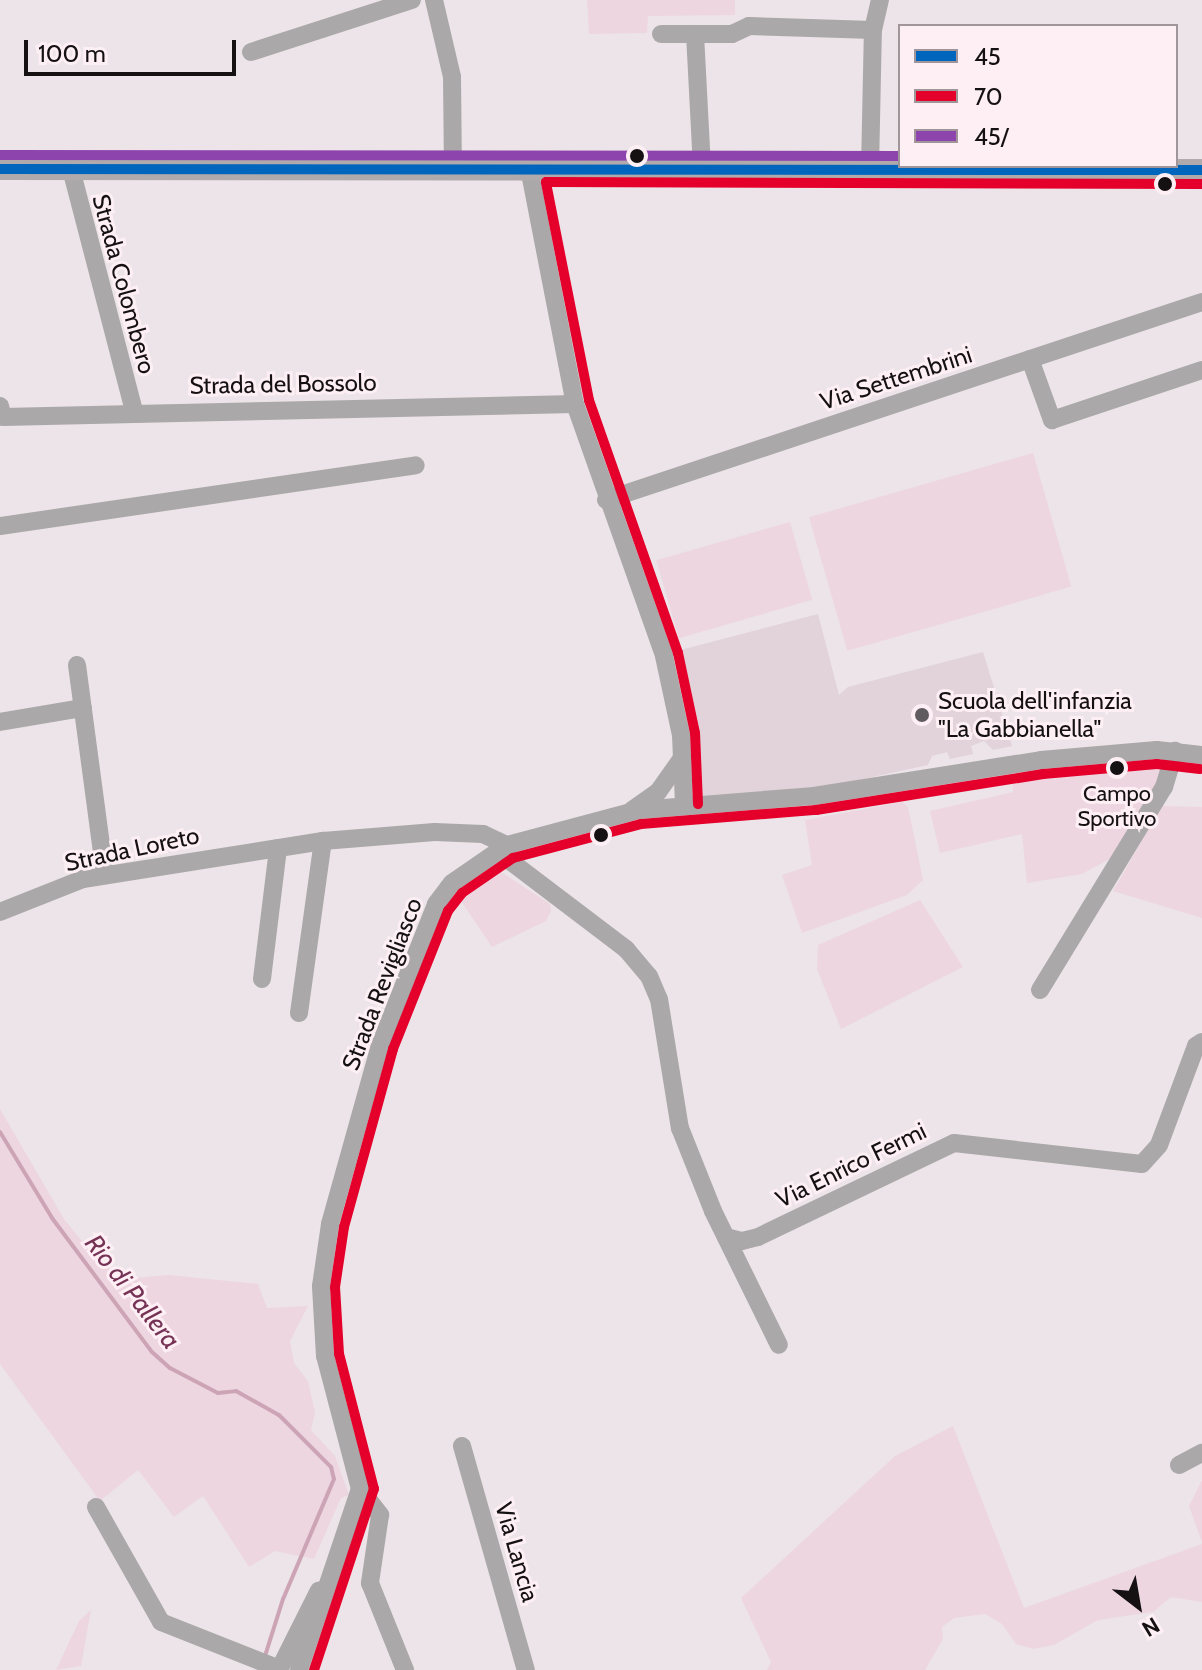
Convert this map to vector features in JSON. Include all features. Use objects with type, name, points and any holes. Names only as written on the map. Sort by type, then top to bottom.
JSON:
[{"type":"main road","points":[[0,169],[702,167],[1201,175]]},
{"type":"street","points":[[251,52],[412,0]]},
{"type":"street","points":[[434,0],[452,77],[453,169]]},
{"type":"street","points":[[870,169],[873,30],[880,0]]},
{"type":"street","points":[[661,34],[732,34],[749,26],[873,30]]},
{"type":"street","points":[[695,34],[702,167]]},
{"type":"street","points":[[529,168],[575,404],[606,500],[664,656],[682,758],[684,805]]},
{"type":"street","name":"Strada Colombero","points":[[71,169],[134,411]]},
{"type":"street","name":"Via Settembrini","points":[[606,500],[1202,302]]},
{"type":"street","points":[[1030,359],[1052,420],[1202,370]]},
{"type":"street","name":"Strada del Bossolo","points":[[0,406],[3,417],[134,411],[575,404]]},
{"type":"street","points":[[0,526],[416,465]]},
{"type":"street","points":[[77,665],[105,875]]},
{"type":"street","points":[[0,722],[83,708]]},
{"type":"street","points":[[1040,990],[1164,787],[1175,751]]},
{"type":"street","name":"Strada Revigliasco","points":[[360,1489],[325,1356],[321,1286],[330,1224],[380,1045],[436,904],[452,883],[507,845],[626,813],[684,805],[814,796],[1041,760],[1175,751],[1202,755]]},
{"type":"street","points":[[626,813],[658,792],[682,758]]},
{"type":"street","name":"Strada Loreto","points":[[0,912],[105,875],[323,841],[422,832],[483,834],[507,845]]},
{"type":"street","points":[[299,1013],[323,841]]},
{"type":"street","points":[[507,845],[510,861],[626,949],[649,976],[659,999],[680,1128],[726,1237],[779,1345]]},
{"type":"street","points":[[262,979],[278,848]]},
{"type":"street","name":"Via Enrico Fermi","points":[[726,1237],[742,1241],[758,1237],[954,1143],[1142,1164],[1159,1145],[1196,1046],[1202,1042]]},
{"type":"street","name":"Via Lancia","points":[[462,1446],[526,1670]]},
{"type":"street","points":[[1179,1465],[1202,1453]]},
{"type":"street","points":[[96,1507],[161,1622],[277,1666],[334,1573],[360,1489]]},
{"type":"street","points":[[360,1489],[380,1515],[370,1583],[405,1670]]},
{"type":"shaded area","points":[[587,0],[735,0],[735,15],[648,16],[647,33],[589,34]]},
{"type":"shaded area","points":[[1033,453],[1071,587],[847,651],[809,517]]},
{"type":"shaded area","points":[[790,522],[812,600],[679,638],[656,560]]},
{"type":"shaded area","points":[[818,614],[839,695],[848,687],[983,652],[1012,746],[993,750],[984,741],[971,746],[973,754],[950,759],[947,752],[932,756],[928,765],[831,786],[693,800],[686,714],[673,652]]},
{"type":"shaded area","points":[[1161,767],[1163,772],[1115,856],[1082,874],[1027,883],[1022,834],[940,853],[930,811],[1013,792],[1012,781]]},
{"type":"shaded area","points":[[902,802],[908,807],[923,880],[907,895],[802,933],[782,875],[812,865],[805,820]]},
{"type":"shaded area","points":[[1162,806],[1202,807],[1202,918],[1113,891]]},
{"type":"shaded area","points":[[498,870],[550,904],[551,911],[546,921],[492,947],[461,901]]},
{"type":"shaded area","points":[[920,900],[963,967],[841,1029],[817,969],[818,945]]},
{"type":"shaded area","points":[[0,1109],[64,1219],[94,1256],[124,1279],[169,1275],[258,1284],[267,1308],[308,1306],[290,1341],[294,1363],[308,1381],[315,1413],[311,1430],[335,1456],[349,1495],[341,1498],[314,1559],[275,1551],[249,1567],[203,1496],[174,1517],[138,1470],[100,1501],[0,1364]]},
{"type":"shaded area","points":[[953,1426],[1024,1608],[1202,1544],[1202,1602],[1171,1597],[1153,1612],[1098,1620],[1054,1645],[1033,1649],[1016,1644],[1002,1624],[985,1614],[954,1618],[942,1627],[943,1639],[925,1670],[767,1670],[771,1662],[741,1598],[895,1456]]},
{"type":"shaded area","points":[[1202,1480],[1202,1542],[1189,1506]]},
{"type":"shaded area","points":[[91,1610],[81,1666],[56,1670],[79,1621]]},
{"type":"waterway","name":"Rio di Pallera","points":[[0,1132],[52,1218],[152,1352],[170,1368],[218,1393],[236,1391],[279,1415],[331,1467],[334,1479],[283,1599],[265,1656]]},
{"type":"transit line","name":"45/","points":[[0,155],[898,156]]},
{"type":"transit line","name":"45","points":[[0,169],[1202,170]]},
{"type":"transit line","name":"70","points":[[698,804],[695,733],[678,653],[589,400],[546,182],[1202,184]]},
{"type":"transit line","name":"70","points":[[314,1670],[374,1489],[339,1354],[335,1287],[344,1227],[393,1049],[448,911],[462,893],[513,858],[641,824],[816,810],[1043,774],[1157,764],[1200,769]]},
{"type":"place","name":"Scuola dell'infanzia \"La Gabbianella\"","points":[[922,715]]},
{"type":"place","name":"Campo Sportivo","points":[[1117,768]]}]
